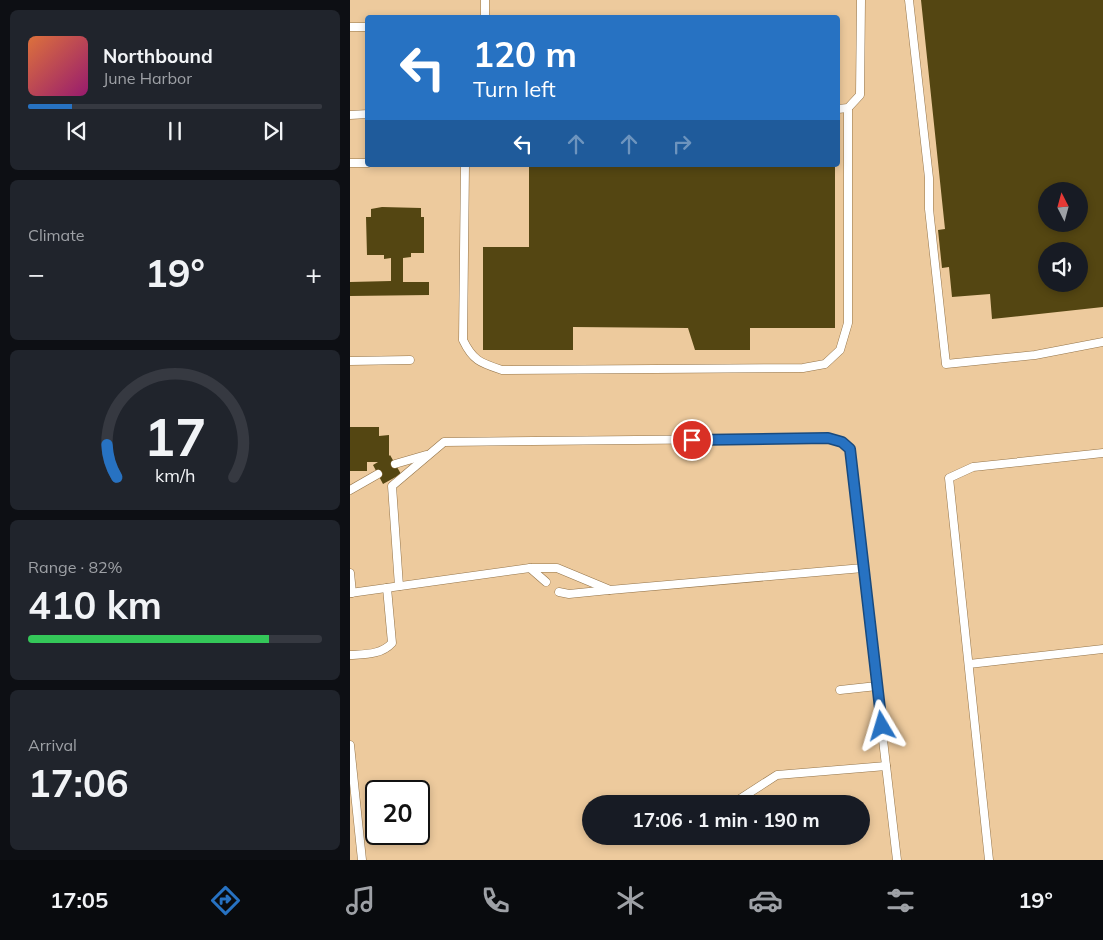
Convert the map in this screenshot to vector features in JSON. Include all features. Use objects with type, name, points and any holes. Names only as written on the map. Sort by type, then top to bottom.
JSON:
[{"type":"lane","points":[[485,0],[485,15]]},
{"type":"lane","points":[[465,167],[463,340],[468,352],[478,362],[502,370],[804,368],[825,364],[840,350],[848,323],[848,108],[860,95],[861,0]]},
{"type":"lane","points":[[909,0],[929,178],[929,209],[946,364],[1035,354],[1103,342]]},
{"type":"lane","points":[[350,27],[365,26]]},
{"type":"lane","points":[[840,108],[848,108]]},
{"type":"lane","points":[[350,115],[365,114]]},
{"type":"lane","points":[[350,163],[365,163]]},
{"type":"lane","points":[[350,361],[410,360]]},
{"type":"lane","points":[[399,586],[392,486],[444,442],[828,438],[842,442],[850,449],[897,860]]},
{"type":"lane","points":[[989,860],[949,478],[973,467],[1103,453]]},
{"type":"lane","points":[[395,464],[430,454]]},
{"type":"lane","points":[[350,490],[378,474]]},
{"type":"lane","points":[[350,574],[351,593],[530,568],[557,568],[610,590]]},
{"type":"lane","points":[[530,568],[546,582]]},
{"type":"lane","points":[[559,592],[569,594],[863,568]]},
{"type":"lane","points":[[350,655],[380,652],[392,643],[387,588]]},
{"type":"lane","points":[[969,664],[1103,649]]},
{"type":"lane","points":[[840,690],[877,686]]},
{"type":"lane","points":[[350,745],[351,771],[362,860]]},
{"type":"lane","points":[[746,795],[777,775],[886,766]]},
{"type":"building","points":[[921,0],[1103,0],[1103,307],[992,319],[990,294],[952,297],[949,267],[942,268],[938,230],[945,229]]},
{"type":"building","points":[[529,167],[835,167],[835,328],[750,328],[750,350],[695,350],[688,328],[573,327],[573,350],[483,350],[483,247],[529,247]]},
{"type":"building","points":[[382,207],[421,208],[421,217],[424,217],[424,253],[411,253],[411,257],[403,258],[403,282],[429,282],[429,295],[350,296],[350,282],[391,281],[391,258],[384,259],[384,255],[367,255],[366,217],[371,217],[371,209]]},
{"type":"building","points":[[350,427],[379,427],[379,436],[389,435],[389,456],[401,474],[383,484],[373,465],[378,462],[367,462],[367,471],[350,471]]},
{"type":"route","points":[[692,440],[828,438],[842,442],[850,449],[882,726]]}]
